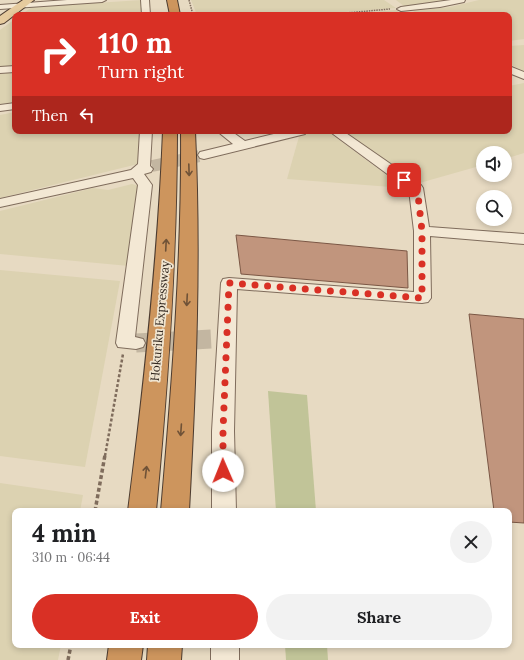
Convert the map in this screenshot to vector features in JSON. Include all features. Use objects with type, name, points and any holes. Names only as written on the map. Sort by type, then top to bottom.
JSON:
[{"type":"highway","points":[[172,0],[174,12]]},
{"type":"highway","name":"Hokuriku Expressway","points":[[142,508],[151,432],[164,272],[170,173],[170,134]]},
{"type":"highway","name":"Hokuriku Expressway","points":[[175,508],[181,427],[188,272],[188,134]]},
{"type":"highway","points":[[124,660],[126,648]]},
{"type":"highway","points":[[164,660],[165,648]]},
{"type":"main road","points":[[3,9],[22,2]]},
{"type":"main road","points":[[0,21],[22,2]]},
{"type":"street","points":[[22,2],[102,0]]},
{"type":"street","points":[[145,0],[146,12]]},
{"type":"street","points":[[398,6],[440,5],[460,0]]},
{"type":"street","points":[[398,6],[406,12]]},
{"type":"street","points":[[0,70],[12,69]]},
{"type":"street","points":[[512,71],[524,77]]},
{"type":"street","points":[[512,81],[524,77]]},
{"type":"street","points":[[0,108],[12,106]]},
{"type":"street","points":[[136,173],[144,165],[146,134]]},
{"type":"street","points":[[227,134],[242,145]]},
{"type":"street","points":[[204,155],[288,134]]},
{"type":"street","points":[[224,508],[223,431],[219,339],[226,319],[229,283],[422,298],[422,231],[416,188],[339,134]]},
{"type":"street","points":[[0,203],[136,173],[152,166]]},
{"type":"street","points":[[131,343],[145,185],[136,173]]},
{"type":"street","points":[[422,231],[524,239]]},
{"type":"street","points":[[225,648],[225,660]]},
{"type":"path","points":[[189,0],[192,12]]},
{"type":"path","points":[[349,12],[398,6]]},
{"type":"path","points":[[96,508],[131,343]]},
{"type":"path","points":[[68,660],[70,648]]},
{"type":"shaded area","points":[[142,0],[143,12],[25,12],[32,7]]},
{"type":"shaded area","points":[[191,0],[384,0],[396,8],[345,12],[196,12]]},
{"type":"shaded area","points":[[396,0],[449,0],[437,3],[404,6]]},
{"type":"shaded area","points":[[479,0],[524,0],[524,39],[512,41],[512,12],[413,11],[450,7]]},
{"type":"shaded area","points":[[396,10],[399,12],[372,12]]},
{"type":"shaded area","points":[[12,21],[12,67],[0,68],[0,30]]},
{"type":"shaded area","points":[[524,45],[524,71],[512,65],[512,46]]},
{"type":"shaded area","points":[[12,72],[12,104],[0,106],[0,74]]},
{"type":"shaded area","points":[[524,83],[524,153],[512,157],[512,146],[476,146],[476,167],[416,184],[342,134],[512,134],[512,85]]},
{"type":"shaded area","points":[[12,113],[12,134],[141,134],[138,164],[0,198],[0,115]]},
{"type":"shaded area","points":[[300,134],[331,134],[404,188],[287,179]]},
{"type":"shaded area","points":[[132,184],[140,186],[129,266],[0,254],[0,211],[93,188],[108,190]]},
{"type":"shaded area","points":[[0,270],[120,281],[85,467],[0,456]]},
{"type":"shaded area","points":[[0,483],[83,495],[81,508],[12,508],[12,648],[60,648],[58,660],[0,660]]},
{"type":"green space","points":[[268,391],[307,395],[316,508],[276,508]]},
{"type":"green space","points":[[285,648],[327,648],[328,660],[286,660]]},
{"type":"building","points":[[236,235],[407,251],[408,288],[241,274]]},
{"type":"building","points":[[469,314],[524,319],[524,523],[512,522],[512,508],[494,508]]},
{"type":"tunnel","points":[[152,166],[204,155]]},
{"type":"tunnel","points":[[136,343],[211,339]]},
{"type":"route","points":[[223,471],[223,431],[227,338],[226,319],[229,283],[422,298],[422,231],[418,195],[416,188],[404,180]]}]
